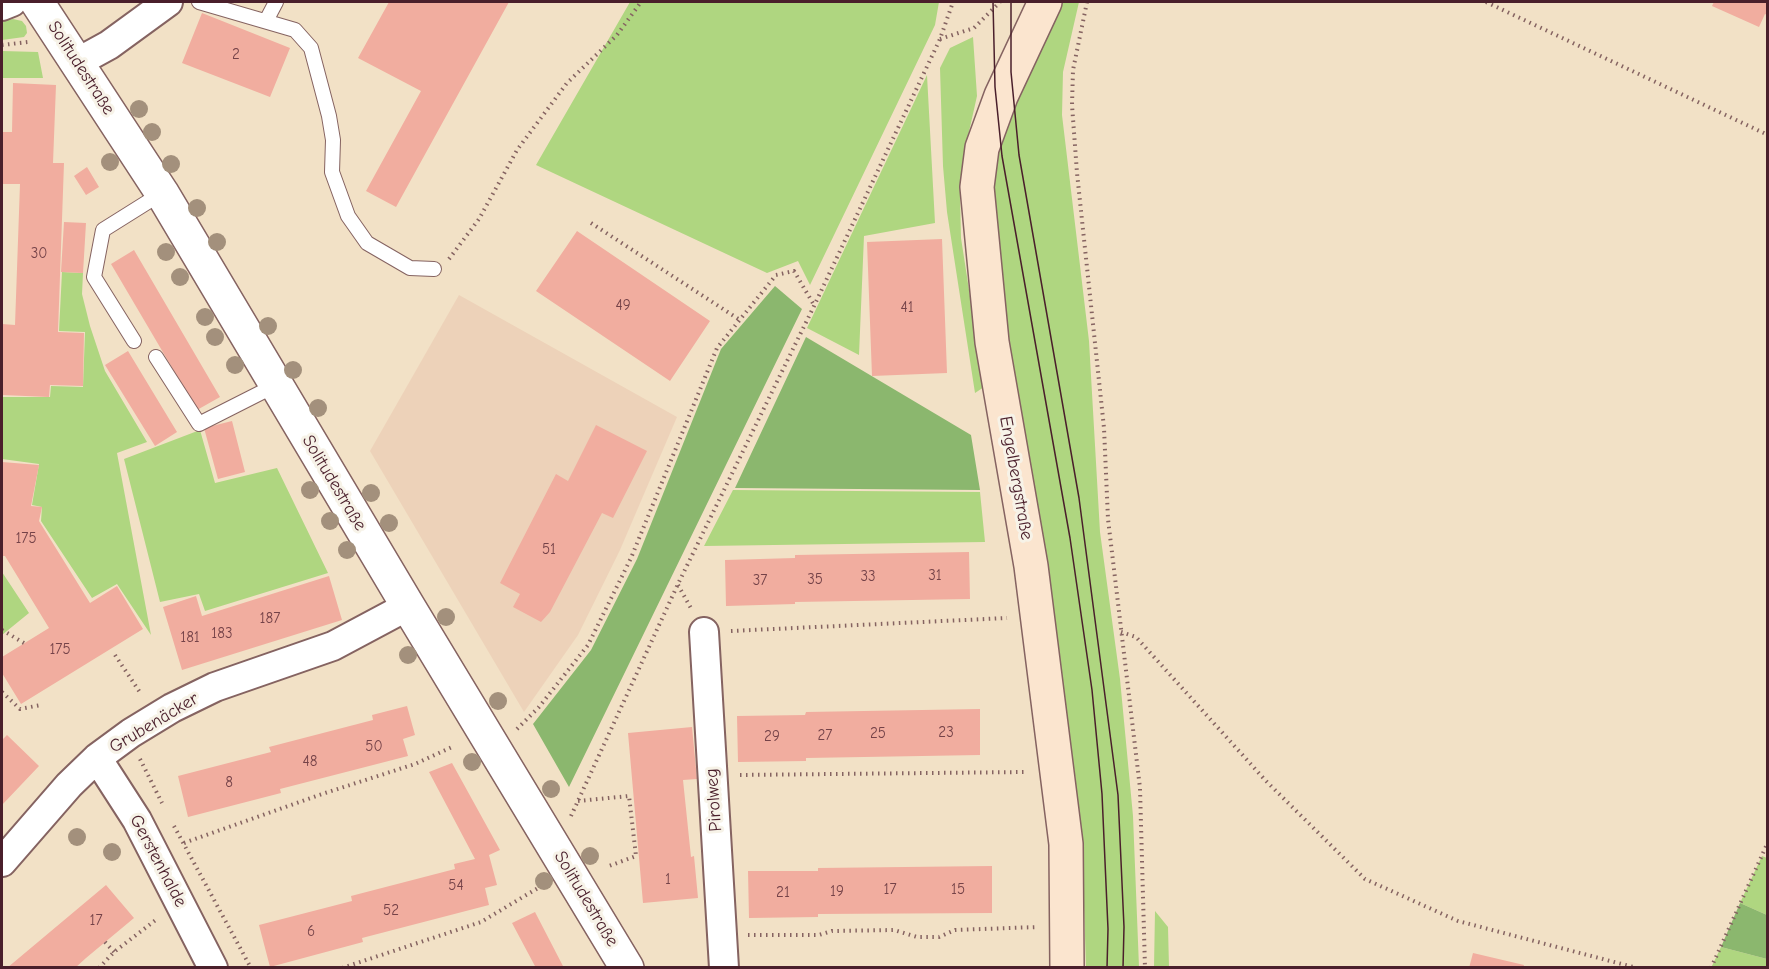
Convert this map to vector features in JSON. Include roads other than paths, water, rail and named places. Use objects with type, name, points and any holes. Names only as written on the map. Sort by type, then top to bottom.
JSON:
[{"type":"main road","name":"Engelbergstraße","points":[[1045,2],[1001,96],[982,148],[977,187],[992,342],[1031,566],[1066,844],[1067,968]]},
{"type":"street","points":[[2,6],[12,2]]},
{"type":"street","name":"Solitudestraße","points":[[37,2],[162,193],[627,968]]},
{"type":"street","points":[[78,62],[109,45],[168,2]]},
{"type":"street","name":"Grubenäcker","points":[[2,862],[69,785],[97,758],[131,733],[215,687],[333,646],[408,606]]},
{"type":"street","name":"Pirolweg","points":[[704,632],[724,968]]},
{"type":"street","name":"Gerstenhalde","points":[[97,758],[137,820],[213,968]]},
{"type":"lane","points":[[199,2],[295,30],[310,48],[329,116],[333,140],[333,172],[348,216],[367,243],[410,268],[434,269]]},
{"type":"lane","points":[[266,21],[276,2]]},
{"type":"lane","points":[[134,341],[94,277],[103,230],[162,193]]},
{"type":"lane","points":[[156,357],[199,424],[276,385]]},
{"type":"tram line","points":[[993,2],[995,87],[1002,156],[1070,538],[1092,690],[1102,794],[1108,929],[1107,968]]},
{"type":"tram line","points":[[1011,2],[1011,72],[1019,155],[1079,498],[1118,795],[1124,927],[1123,968]]}]
